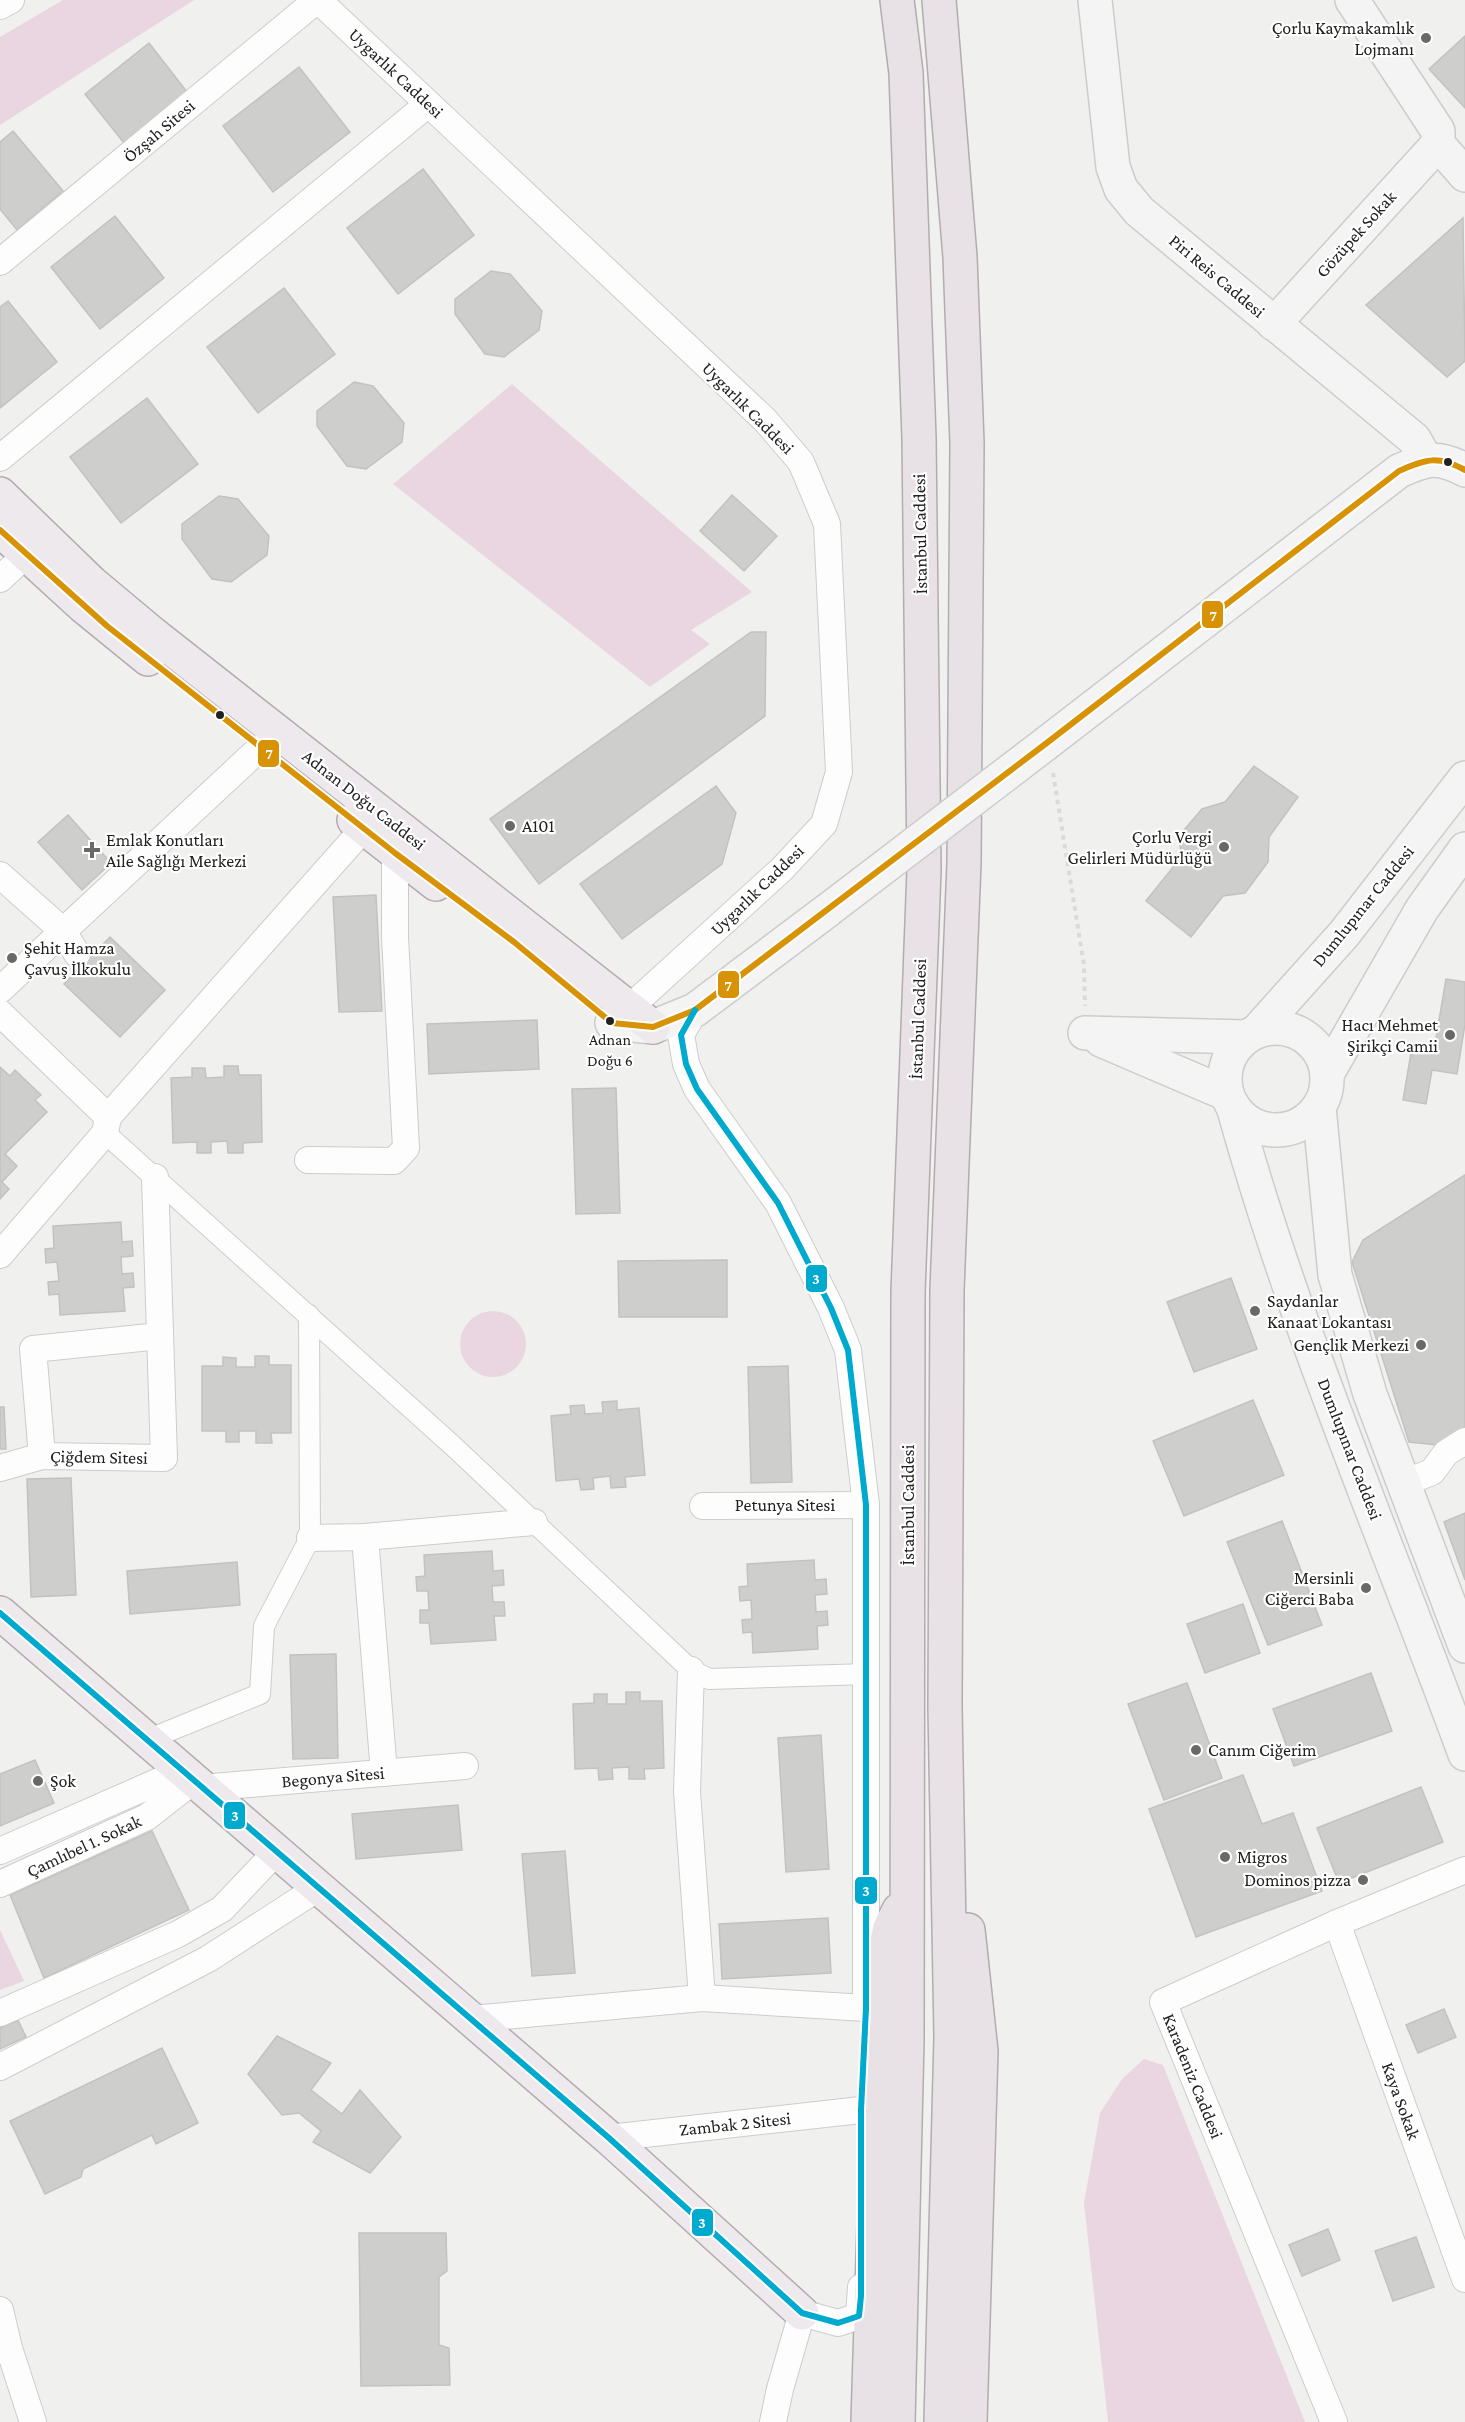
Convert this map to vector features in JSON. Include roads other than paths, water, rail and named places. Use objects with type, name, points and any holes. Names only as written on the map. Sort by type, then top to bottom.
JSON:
[{"type":"highway","name":"İstanbul Caddesi","points":[[897,0],[906,73],[919,438],[924,858],[908,1292],[907,2040],[898,2422]]},
{"type":"highway","name":"İstanbul Caddesi","points":[[939,0],[960,257],[967,443],[964,863],[947,1290],[945,1707],[951,2037],[941,2422]]},
{"type":"highway","points":[[948,1884],[966,1915],[981,2050],[969,2422]]},
{"type":"highway","points":[[868,2422],[882,1962],[890,1928],[907,1895]]},
{"type":"main road","name":"Piri Reis Caddesi","points":[[1095,0],[1113,167],[1121,189],[1139,211],[1414,439],[1426,460]]},
{"type":"main road","points":[[1352,0],[1390,62],[1438,131],[1438,144],[1465,175]]},
{"type":"main road","name":"Gözüpek Sokak","points":[[1274,324],[1438,144]]},
{"type":"main road","points":[[632,1019],[695,1010],[1399,471],[1426,460],[1448,461],[1465,470]]},
{"type":"main road","name":"Adnan Doğu Caddesi","points":[[0,495],[92,583],[153,634],[632,1019]]},
{"type":"main road","name":"Adnan Doğu Caddesi","points":[[0,530],[107,626],[394,853],[514,942],[632,1019]]},
{"type":"main road","name":"Dumlupınar Caddesi","points":[[1252,1034],[1344,934],[1465,777]]},
{"type":"main road","points":[[1327,1074],[1422,909],[1465,849]]},
{"type":"main road","points":[[1230,1100],[1085,1033],[1252,1034],[1273,1028],[1289,1029],[1303,1035],[1315,1046],[1323,1059],[1327,1074],[1325,1091],[1319,1107],[1307,1119],[1292,1127],[1275,1130],[1259,1127],[1244,1119],[1230,1100],[1225,1082],[1230,1056],[1252,1034]]},
{"type":"main road","name":"Dumlupınar Caddesi","points":[[1230,1100],[1253,1178],[1306,1334],[1465,1754]]},
{"type":"main road","name":"Dumlupınar Caddesi","points":[[1319,1107],[1335,1275],[1370,1394],[1465,1646]]},
{"type":"main road","points":[[0,1613],[609,2138],[802,2313]]},
{"type":"street","points":[[0,6],[10,0]]},
{"type":"street","name":"Uygarlık Caddesi","points":[[318,0],[765,420],[801,462],[827,524],[839,772],[824,824],[632,1019]]},
{"type":"street","name":"Özşah Sitesi","points":[[0,262],[318,0]]},
{"type":"street","points":[[0,458],[428,104]]},
{"type":"street","points":[[0,579],[26,555]]},
{"type":"street","points":[[0,990],[261,747]]},
{"type":"street","points":[[0,1255],[107,1125],[364,828]]},
{"type":"street","points":[[308,1160],[394,1161],[406,1148],[395,937],[394,853]]},
{"type":"street","points":[[0,875],[63,932],[77,954]]},
{"type":"street","points":[[695,1010],[681,1035],[686,1064],[697,1089],[778,1203],[831,1308],[848,1350],[866,1505],[866,2008],[861,2110],[861,2296],[859,2316],[838,2323],[802,2313],[780,2389],[774,2422]]},
{"type":"street","points":[[0,1013],[155,1177],[309,1315],[691,1670],[709,1679],[867,1674]]},
{"type":"street","points":[[42,1456],[33,1349],[160,1336],[155,1177]]},
{"type":"street","points":[[147,1740],[260,1694],[264,1626],[309,1538],[309,1315]]},
{"type":"street","name":"Çiğdem Sitesi","points":[[0,1468],[42,1456],[164,1458],[160,1336]]},
{"type":"street","points":[[1403,1483],[1432,1472],[1446,1453],[1465,1442]]},
{"type":"street","name":"Petunya Sitesi","points":[[703,1506],[866,1505]]},
{"type":"street","points":[[309,1538],[365,1537],[534,1522]]},
{"type":"street","points":[[365,1537],[384,1773]]},
{"type":"street","points":[[691,1670],[687,1792],[702,1998]]},
{"type":"street","name":"Begonya Sitesi","points":[[192,1780],[384,1773],[465,1766]]},
{"type":"street","points":[[0,1851],[192,1780]]},
{"type":"street","name":"Çamlıbel 1. Sokak","points":[[0,1884],[147,1817],[192,1780]]},
{"type":"street","points":[[0,2013],[178,1934],[222,1909],[276,1852]]},
{"type":"street","name":"Karadeniz Caddesi","points":[[1334,2422],[1163,2002],[1338,1923],[1465,1870]]},
{"type":"street","points":[[0,2067],[208,1959],[318,1888]]},
{"type":"street","name":"Kaya Sokak","points":[[1338,1923],[1465,2279]]},
{"type":"street","points":[[471,2019],[702,1998],[866,2008]]},
{"type":"street","name":"Zambak 2 Sitesi","points":[[609,2138],[861,2110]]},
{"type":"street","points":[[0,2310],[9,2348],[33,2422]]},
{"type":"place","name":"Çorlu Kaymakamlık Lojmanı","points":[[1426,38]]},
{"type":"place","name":"A101","points":[[510,826]]},
{"type":"place","name":"Çorlu Vergi Gelirleri Müdürlüğü","points":[[1224,847]]},
{"type":"place","name":"Emlak Konutları Aile Sağlığı Merkezi","points":[[92,850]]},
{"type":"place","name":"Şehit Hamza Çavuş İlkokulu","points":[[12,958]]},
{"type":"place","name":"Adnan Doğu 6","points":[[610,1021]]},
{"type":"place","name":"Hacı Mehmet Şirikçi Camii","points":[[1450,1035]]},
{"type":"place","name":"Saydanlar Kanaat Lokantası","points":[[1255,1311]]},
{"type":"place","name":"Gençlik Merkezi","points":[[1421,1345]]},
{"type":"place","name":"Mersinli Ciğerci Baba","points":[[1366,1588]]},
{"type":"place","name":"Canım Ciğerim","points":[[1196,1750]]},
{"type":"place","name":"Şok","points":[[38,1781]]},
{"type":"place","name":"Migros","points":[[1225,1857]]},
{"type":"place","name":"Dominos pizza","points":[[1363,1880]]}]
